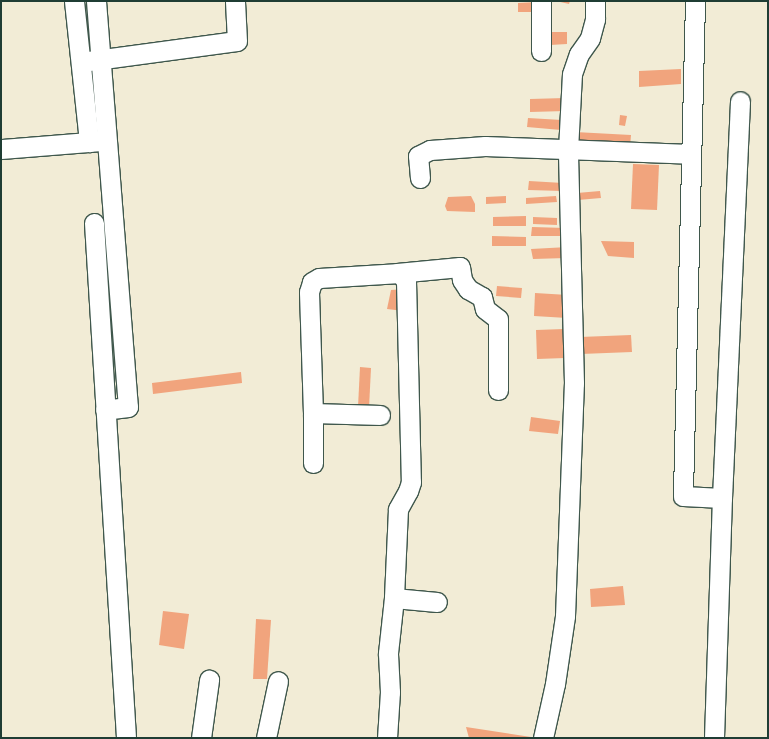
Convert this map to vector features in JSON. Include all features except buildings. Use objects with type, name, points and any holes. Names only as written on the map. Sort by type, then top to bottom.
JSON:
[{"type":"street","points":[[74,1],[81,62],[98,141],[128,407],[106,410]]},
{"type":"street","points":[[96,1],[101,60],[98,141]]},
{"type":"street","points":[[81,62],[237,41],[235,1]]},
{"type":"street","points":[[540,1],[541,51]]},
{"type":"street","points":[[543,738],[555,684],[565,616],[574,383],[568,150],[572,74],[579,54],[590,38],[595,19],[595,1]]},
{"type":"street","points":[[695,1],[683,496],[722,498]]},
{"type":"street","points":[[714,738],[722,498],[740,100]]},
{"type":"street","points":[[1,149],[98,141]]},
{"type":"street","points":[[420,178],[418,156],[430,150],[486,146],[690,154]]},
{"type":"street","points":[[94,223],[126,738]]},
{"type":"street","points":[[313,463],[309,292],[312,282],[319,278],[460,267],[462,280],[468,289],[482,297],[485,309],[498,319],[498,390]]},
{"type":"street","points":[[387,738],[390,692],[388,653],[394,598],[398,509],[411,482],[406,281],[403,275],[396,273]]},
{"type":"street","points":[[313,412],[380,415]]},
{"type":"street","points":[[394,598],[437,602]]},
{"type":"street","points":[[201,738],[209,680]]},
{"type":"street","points":[[266,738],[278,681]]}]
